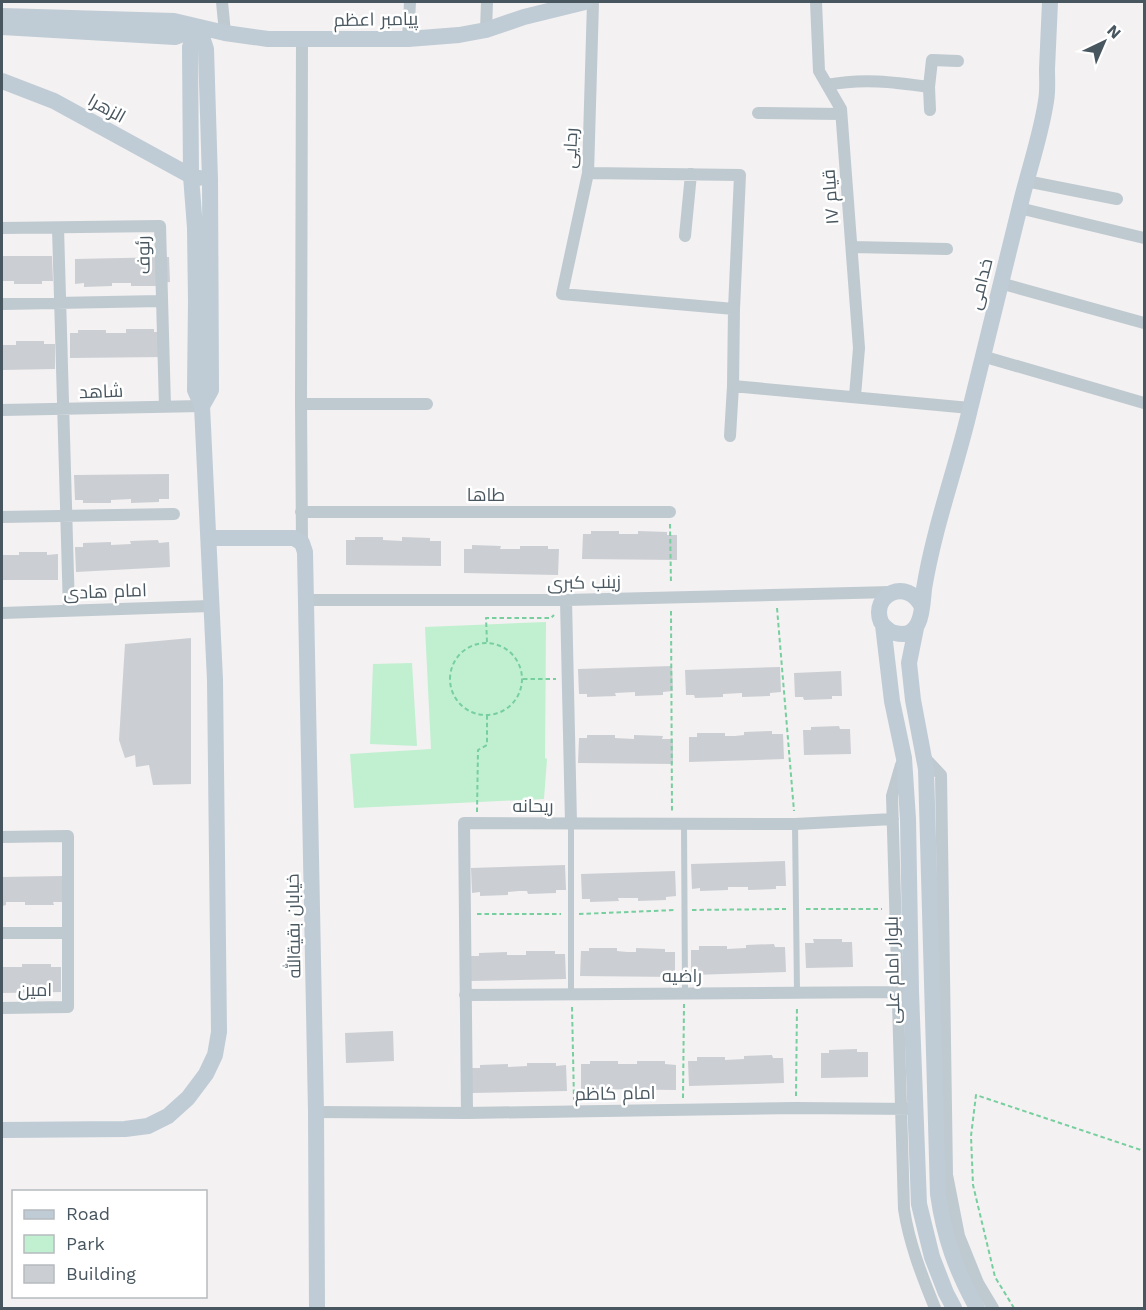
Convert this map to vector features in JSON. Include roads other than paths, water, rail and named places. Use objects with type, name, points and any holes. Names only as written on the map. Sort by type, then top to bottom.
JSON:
[{"type":"street","points":[[222,2],[225,33]]},
{"type":"street","points":[[408,39],[410,2]]},
{"type":"street","points":[[486,30],[487,2]]},
{"type":"street","name":"پیامبر اعظم","points":[[2,16],[174,21],[225,33],[268,39],[408,39],[459,35],[486,30],[555,5],[585,2]]},
{"type":"street","name":"رجایی","points":[[593,2],[588,173],[562,294],[734,309]]},
{"type":"street","name":"قیام ۱۷","points":[[816,2],[819,71],[841,114],[859,348],[855,396]]},
{"type":"street","name":"خدامی","points":[[922,607],[927,574],[1046,101],[1050,2]]},
{"type":"street","name":"پیامبر اعظم","points":[[2,27],[175,37],[199,28]]},
{"type":"street","points":[[2,1130],[125,1129],[148,1126],[168,1116],[188,1098],[206,1074],[215,1055],[219,1032],[215,680],[202,406],[195,390],[196,259],[191,176],[190,47],[199,28]]},
{"type":"street","points":[[199,28],[206,49],[210,180],[211,390],[202,406]]},
{"type":"street","points":[[302,39],[302,543]]},
{"type":"street","points":[[930,110],[929,87],[932,60],[957,62]]},
{"type":"street","points":[[827,85],[851,80],[887,81],[929,87]]},
{"type":"street","name":"الزهرا","points":[[2,81],[54,101],[191,176],[210,180]]},
{"type":"street","points":[[758,113],[841,114]]},
{"type":"street","points":[[588,173],[740,175],[730,436]]},
{"type":"street","points":[[685,236],[691,174]]},
{"type":"street","points":[[1026,181],[1118,199]]},
{"type":"street","points":[[1019,208],[1144,238]]},
{"type":"street","name":"رئوف","points":[[2,228],[160,226],[165,407]]},
{"type":"street","points":[[58,228],[69,610]]},
{"type":"street","points":[[852,247],[947,249]]},
{"type":"street","points":[[1000,283],[1144,323]]},
{"type":"street","points":[[2,304],[161,301]]},
{"type":"street","points":[[982,357],[1144,403]]},
{"type":"street","points":[[733,386],[970,408]]},
{"type":"street","points":[[301,404],[427,404]]},
{"type":"street","name":"شاهد","points":[[2,410],[202,406]]},
{"type":"street","name":"طاها","points":[[301,512],[670,512]]},
{"type":"street","points":[[2,517],[174,514]]},
{"type":"street","points":[[209,538],[294,538],[302,543]]},
{"type":"street","name":"خیابان بقیةالله","points":[[302,543],[305,552],[306,600],[316,1112],[317,1308]]},
{"type":"street","points":[[882,623],[879,609],[883,599],[927,574]]},
{"type":"street","points":[[896,591],[914,595],[922,607],[909,663],[927,781],[941,1101],[947,1175],[959,1236],[978,1283],[993,1308]]},
{"type":"street","name":"زینب کبری","points":[[306,600],[566,600],[861,594],[896,591]]},
{"type":"street","points":[[861,594],[882,623],[893,633],[905,633],[916,628]]},
{"type":"street","points":[[566,600],[570,824]]},
{"type":"street","name":"امام هادی","points":[[2,613],[210,606]]},
{"type":"street","name":"بلوار امام علی","points":[[882,623],[892,701],[904,758],[908,819],[908,1109],[919,1204],[932,1257],[954,1308]]},
{"type":"street","points":[[924,757],[904,758],[891,796],[899,992],[908,1109],[904,1209],[907,1228],[935,1308]]},
{"type":"street","name":"ریحانه","points":[[465,995],[464,823],[795,824],[893,819]]},
{"type":"street","points":[[2,837],[68,836],[68,933],[2,933]]},
{"type":"street","name":"امین","points":[[2,1008],[68,1007],[68,933]]},
{"type":"street","name":"راضیه","points":[[465,995],[899,992]]},
{"type":"street","points":[[465,995],[467,1113]]},
{"type":"street","points":[[941,1101],[938,1194],[942,1225],[952,1257],[977,1308]]},
{"type":"street","name":"امام کاظم","points":[[316,1112],[908,1109]]},
{"type":"lane","points":[[570,824],[572,994]]},
{"type":"lane","points":[[678,824],[685,993]]},
{"type":"lane","points":[[795,824],[797,992]]}]
